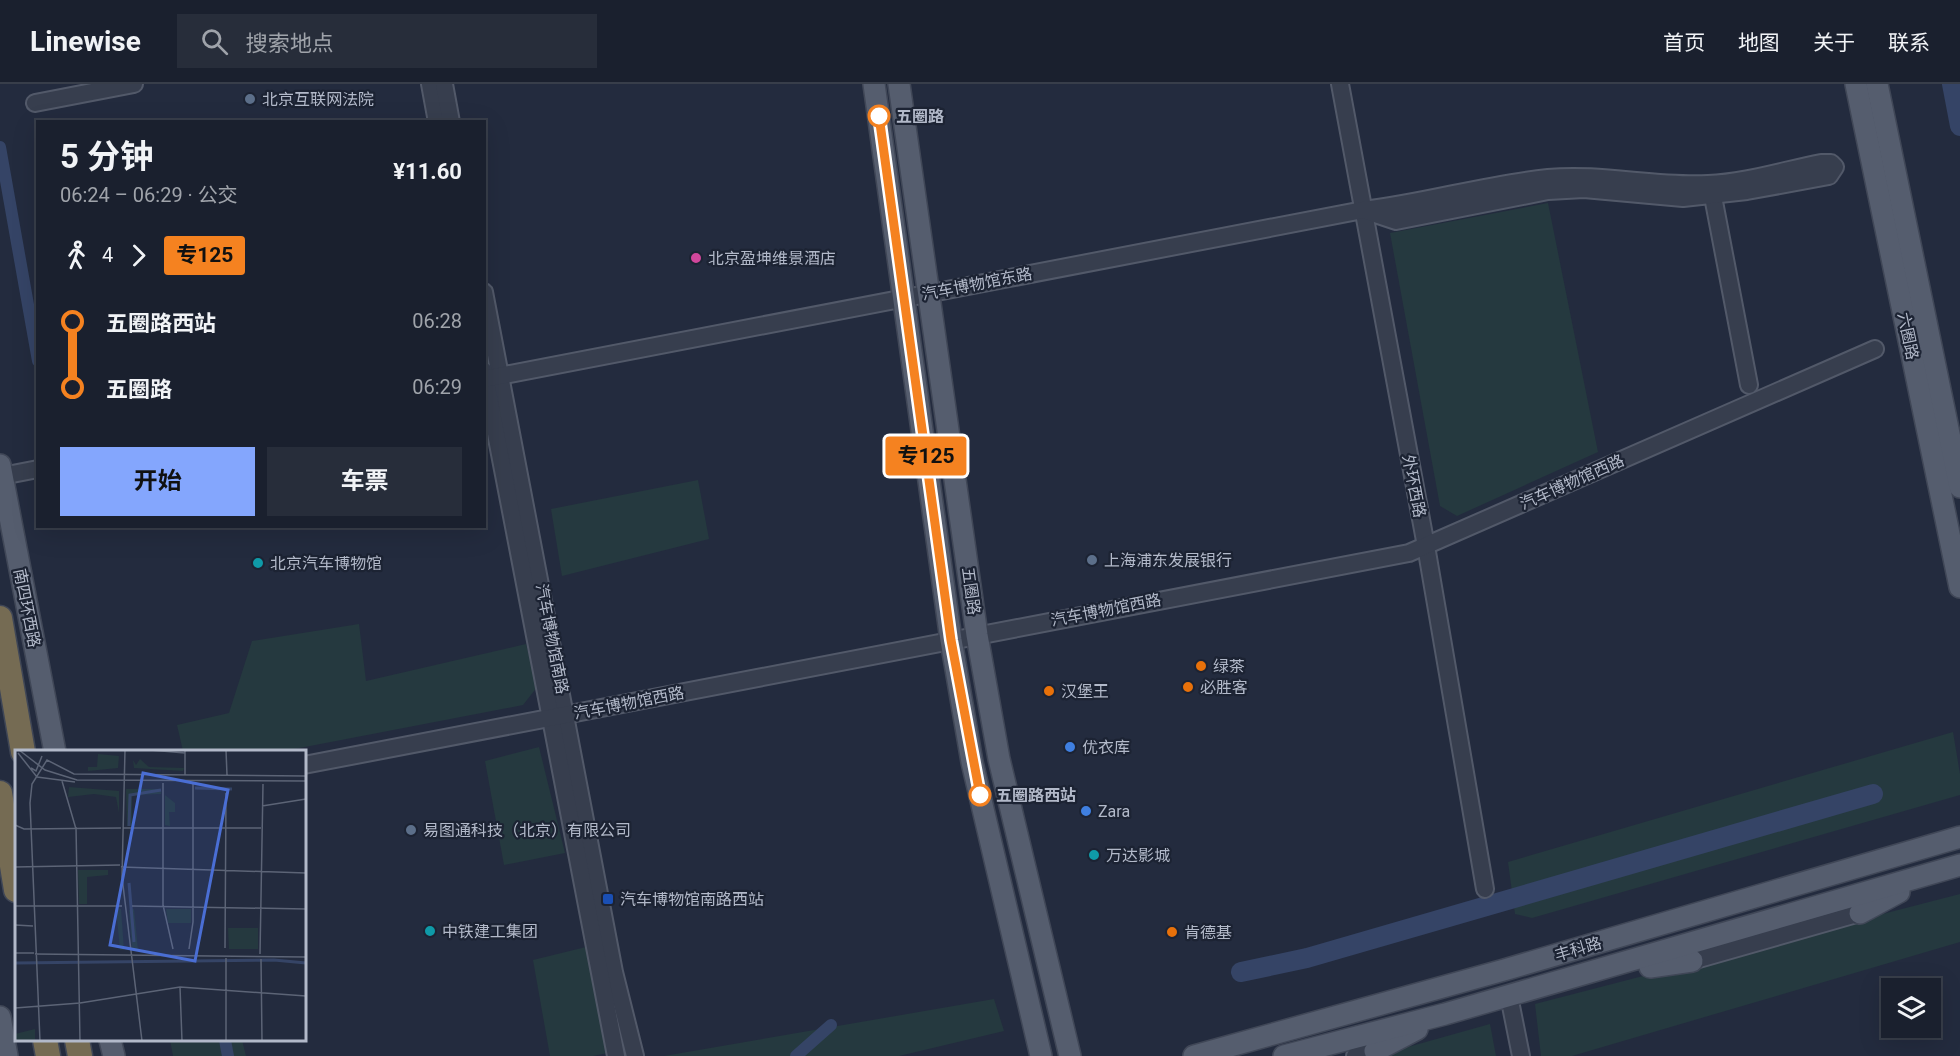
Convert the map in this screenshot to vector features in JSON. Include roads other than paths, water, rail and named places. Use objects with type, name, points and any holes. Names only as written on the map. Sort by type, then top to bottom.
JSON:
[{"type":"highway","name":"南四环西路","points":[[0,618],[23,750]]},
{"type":"highway","points":[[1,801],[15,885]]},
{"type":"highway","points":[[45,1041],[48,1056]]},
{"type":"highway","points":[[77,1041],[80,1056]]},
{"type":"main road","name":"五圈路","points":[[874,84],[951,640],[972,762],[1041,1056]]},
{"type":"main road","name":"五圈路","points":[[899,84],[977,635],[999,759],[1070,1056]]},
{"type":"main road","name":"六圈路","points":[[1856,84],[1960,587]]},
{"type":"main road","name":"六圈路","points":[[1877,84],[1960,487]]},
{"type":"main road","name":"南四环西路","points":[[1,471],[55,750]]},
{"type":"main road","name":"丰科路","points":[[1194,1056],[1515,967],[1960,837]]},
{"type":"main road","name":"丰科路","points":[[1284,1056],[1509,996],[1960,864]]},
{"type":"main road","points":[[1860,913],[1937,872]]},
{"type":"main road","points":[[1601,969],[1634,969],[1692,961]]},
{"type":"main road","points":[[1365,1053],[1445,1014]]},
{"type":"main road","points":[[0,1017],[7,1056]]},
{"type":"main road","points":[[110,1041],[114,1056]]},
{"type":"street","points":[[35,103],[134,84]]},
{"type":"street","points":[[430,84],[437,120]]},
{"type":"street","points":[[444,84],[451,120]]},
{"type":"street","name":"外环西路","points":[[1340,84],[1485,889]]},
{"type":"street","points":[[1363,210],[1396,220],[1548,191],[1584,189],[1683,198],[1711,190],[1821,163],[1831,163],[1835,167],[1829,176],[1711,190]]},
{"type":"street","points":[[1711,190],[1749,385]]},
{"type":"street","name":"汽车博物馆东路","points":[[489,376],[1363,210]]},
{"type":"street","name":"汽车博物馆南路","points":[[486,326],[489,376],[558,716],[614,972],[635,1056]]},
{"type":"street","name":"汽车博物馆西路","points":[[306,765],[1409,553],[1875,349]]},
{"type":"street","points":[[1,471],[36,469]]},
{"type":"street","name":"汽车博物馆南路","points":[[558,716],[616,1056]]},
{"type":"street","points":[[1692,961],[1860,913]]},
{"type":"street","points":[[1509,996],[1521,1056]]},
{"type":"waterway","points":[[1952,84],[1960,126]]},
{"type":"waterway","points":[[0,147],[36,350]]},
{"type":"waterway","points":[[1241,972],[1307,958],[1873,794]]},
{"type":"waterway","points":[[796,1056],[831,1025]]},
{"type":"waterway","points":[[225,1041],[228,1056]]},
{"type":"place","name":"北京互联网法院","points":[[250,99]]},
{"type":"place","name":"五圈路","points":[[879,116]]},
{"type":"place","name":"北京盈坤维景酒店","points":[[696,258]]},
{"type":"place","name":"上海浦东发展银行","points":[[1092,560]]},
{"type":"place","name":"北京汽车博物馆","points":[[258,563]]},
{"type":"place","name":"绿茶","points":[[1201,666]]},
{"type":"place","name":"必胜客","points":[[1188,687]]},
{"type":"place","name":"汉堡王","points":[[1049,691]]},
{"type":"place","name":"优衣库","points":[[1070,747]]},
{"type":"place","name":"五圈路西站","points":[[980,795]]},
{"type":"place","name":"Zara","points":[[1086,811]]},
{"type":"place","name":"易图通科技（北京）有限公司","points":[[411,830]]},
{"type":"place","name":"万达影城","points":[[1094,855]]},
{"type":"place","name":"汽车博物馆南路西站","points":[[608,899]]},
{"type":"place","name":"中铁建工集团","points":[[430,931]]},
{"type":"place","name":"肯德基","points":[[1172,932]]}]
